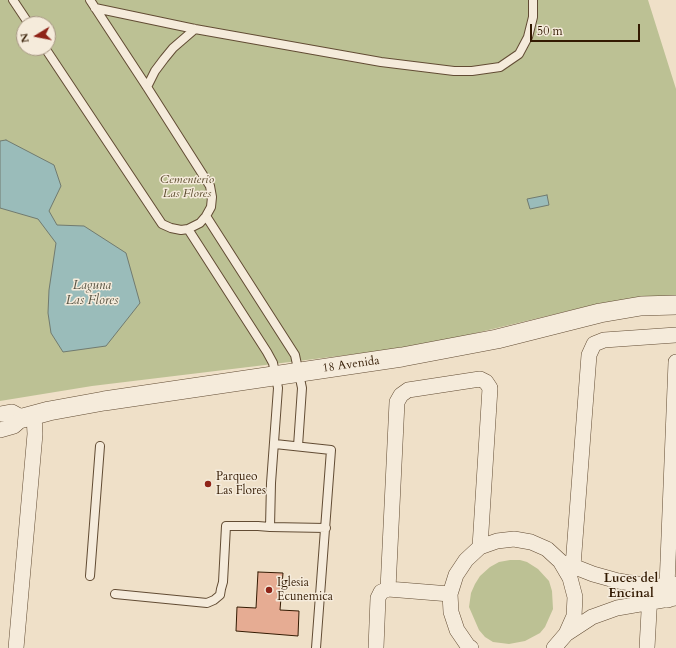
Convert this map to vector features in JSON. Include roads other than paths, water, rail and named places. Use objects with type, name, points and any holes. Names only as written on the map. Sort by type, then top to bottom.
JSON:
[{"type":"street","name":"18 Avenida","points":[[0,430],[14,426],[29,416],[97,402],[402,357],[497,339],[600,313],[641,306],[676,305]]},
{"type":"street","points":[[566,634],[574,616],[575,596],[567,563],[589,355],[594,344],[604,340],[676,335]]},
{"type":"street","points":[[672,592],[676,362]]},
{"type":"street","points":[[388,589],[397,402],[401,395],[408,390],[480,379],[486,382],[490,388],[480,547]]},
{"type":"street","name":"18 Avenida","points":[[0,414],[12,412],[29,416]]},
{"type":"street","points":[[16,648],[35,434],[29,416]]},
{"type":"street","points":[[469,647],[457,630],[451,612],[450,594],[456,575],[466,560],[480,547],[497,541],[514,539],[531,542],[547,549],[567,563],[593,574],[672,592]]},
{"type":"street","points":[[647,648],[650,586]]},
{"type":"street","points":[[376,648],[378,598],[381,592],[388,589],[450,594]]},
{"type":"street","points":[[554,648],[566,634],[592,617],[617,608],[649,603],[672,592]]},
{"type":"lane","points":[[13,0],[24,16]]},
{"type":"lane","points":[[50,56],[162,224],[181,230],[188,229],[200,222],[206,216],[211,207],[212,197],[210,186],[90,0]]},
{"type":"lane","points":[[95,8],[196,29],[381,62],[454,71],[472,71],[500,67],[520,54],[528,37],[533,17],[533,0]]},
{"type":"lane","points":[[147,87],[155,72],[173,48],[196,29]]},
{"type":"lane","points":[[206,216],[294,355],[302,388],[298,446]]},
{"type":"lane","points":[[188,229],[273,363],[278,388],[270,527]]},
{"type":"lane","points":[[275,444],[331,450],[316,648]]},
{"type":"lane","points":[[90,576],[100,446]]},
{"type":"lane","points":[[115,594],[207,603],[220,595],[223,582],[226,526],[326,528]]},
{"type":"water","name":"Laguna Las Flores","points":[[6,140],[54,165],[61,186],[49,211],[57,225],[84,226],[126,253],[140,303],[106,346],[63,352],[51,333],[48,313],[49,290],[56,243],[38,219],[0,208],[0,141]]},
{"type":"water","points":[[547,195],[549,205],[530,209],[527,199]]},
{"type":"place","name":"Parqueo Las Flores","points":[[208,484]]},
{"type":"place","name":"Iglesia Ecunemica","points":[[269,590]]},
{"type":"district","name":"Luces del Encinal","points":[[631,586]]},
{"type":"park label","name":"Cementerio Las Flores","points":[[187,187]]}]
